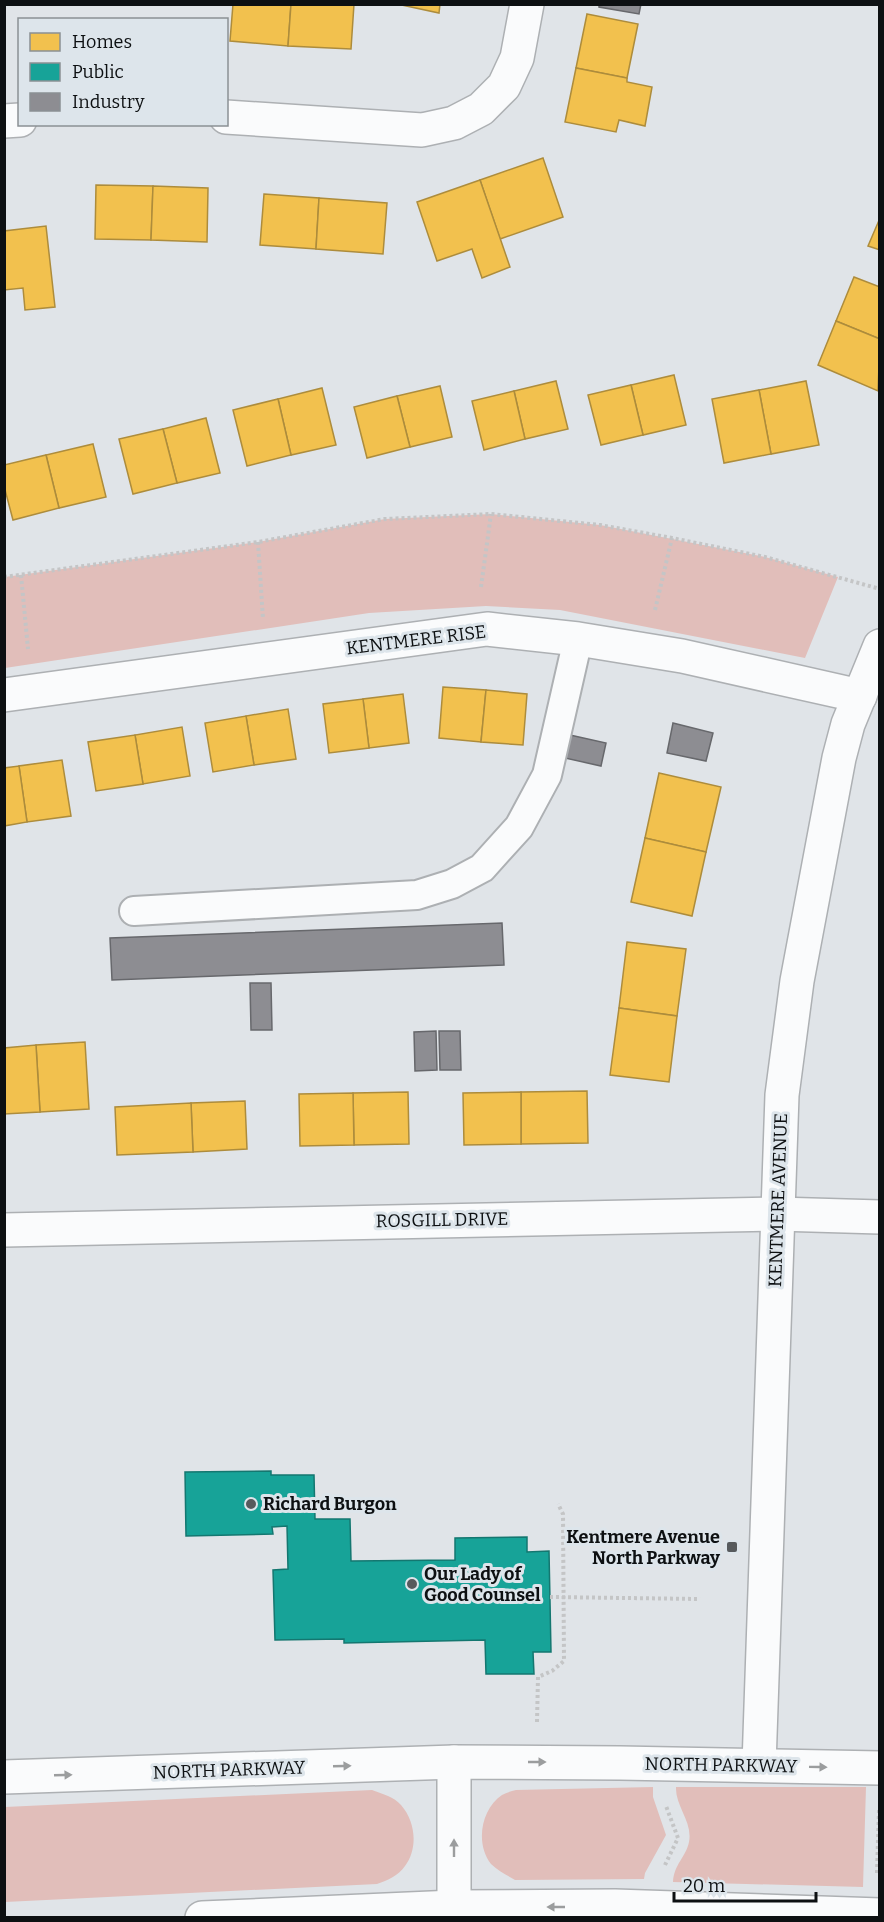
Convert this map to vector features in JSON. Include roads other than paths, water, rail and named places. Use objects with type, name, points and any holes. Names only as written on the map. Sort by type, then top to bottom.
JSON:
[{"type":"street","points":[[228,117],[422,130],[454,123],[481,109],[504,86],[517,58],[527,4]]},
{"type":"street","name":"KENTMERE RISE","points":[[19,693],[487,629],[578,639],[682,656],[860,696]]},
{"type":"street","name":"KENTMERE AVENUE","points":[[759,1765],[782,1095],[797,981],[839,758],[848,724],[879,646]]},
{"type":"street","name":"ROSGILL DRIVE","points":[[4,1230],[777,1214],[879,1216]]},
{"type":"street","points":[[454,1762],[454,1907]]},
{"type":"street","name":"NORTH PARKWAY","points":[[4,1777],[454,1762],[879,1768]]},
{"type":"street","points":[[202,1917],[454,1907],[655,1908],[754,1914],[878,1915]]},
{"type":"lane","points":[[134,911],[417,895],[452,884],[482,868],[519,827],[547,775],[578,639]]},
{"type":"place","name":"Richard Burgon","points":[[251,1504]]},
{"type":"place","name":"Kentmere Avenue North Parkway","points":[[732,1547]]},
{"type":"place","name":"Our Lady of Good Counsel","points":[[412,1584]]}]
